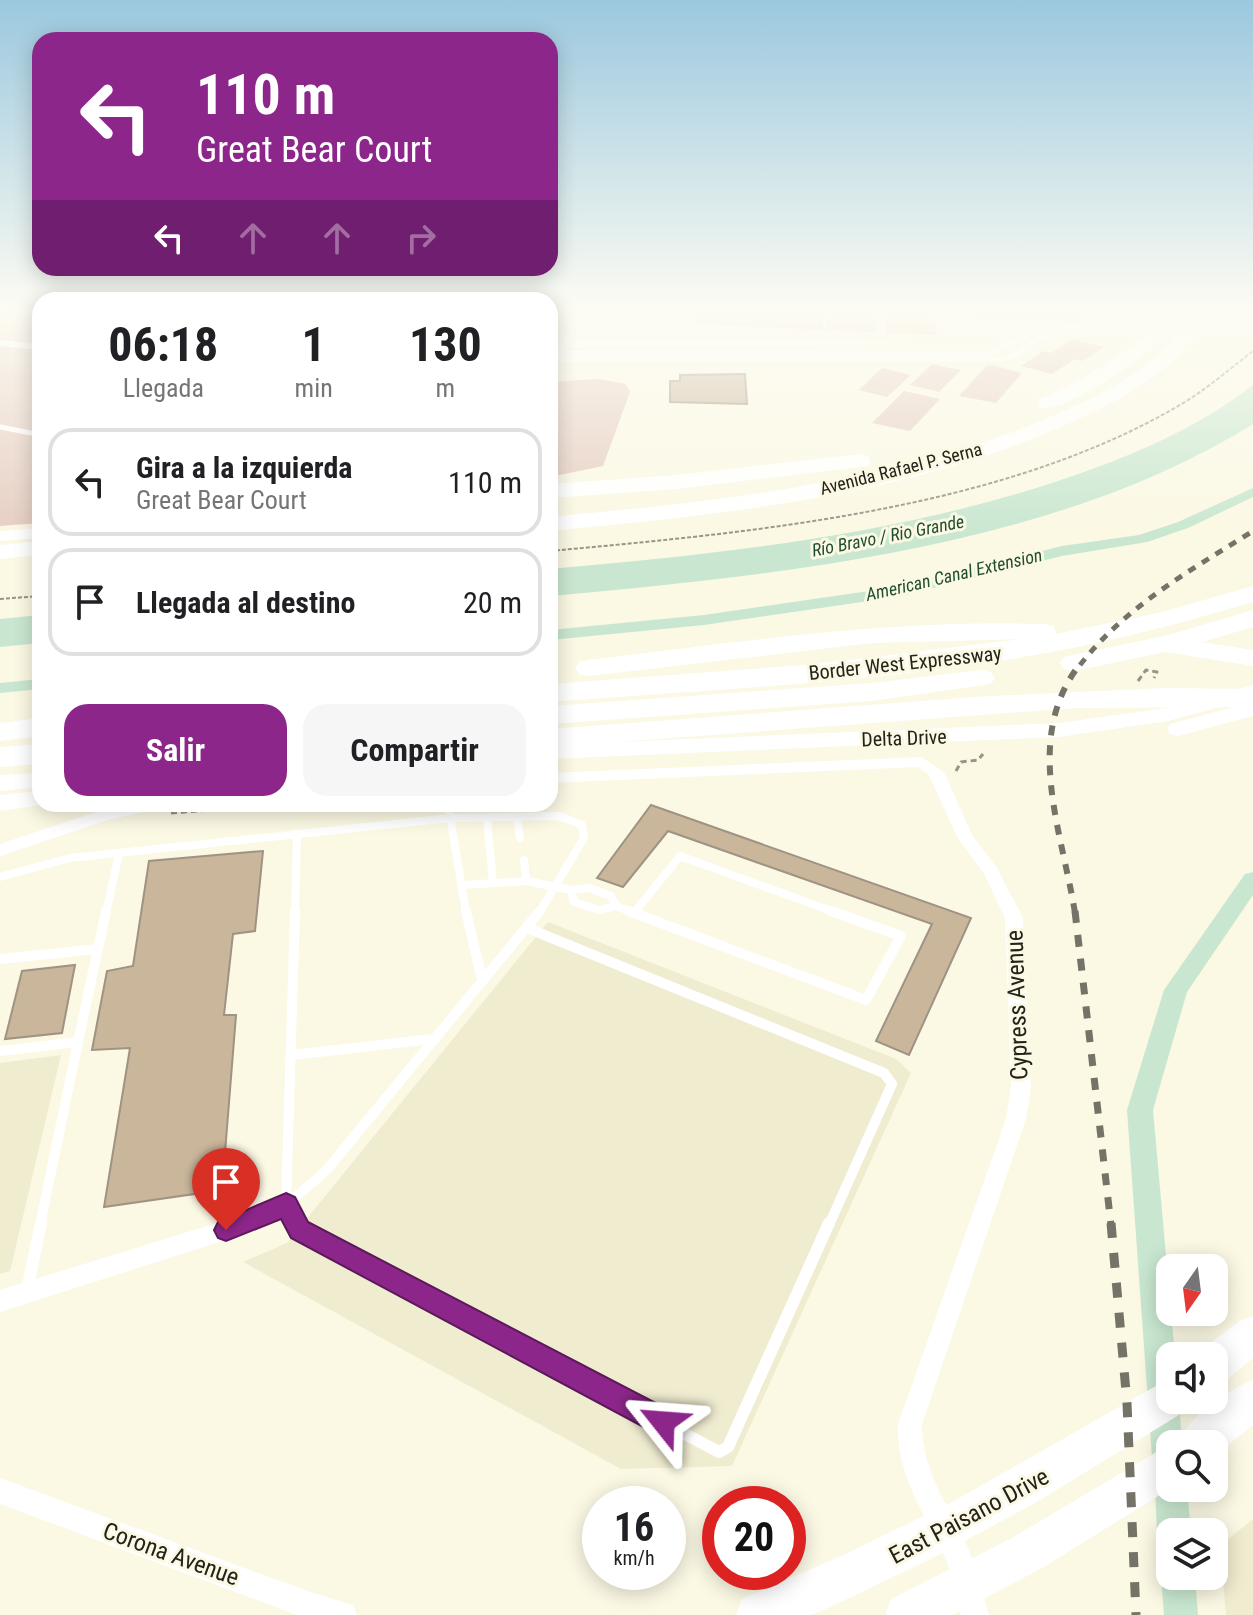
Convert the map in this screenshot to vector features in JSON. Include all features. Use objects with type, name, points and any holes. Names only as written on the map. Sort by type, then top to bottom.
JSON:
[{"type":"highway","name":"Avenida Rafael P. Serna","points":[[558,506],[713,491],[860,461],[1002,423],[1085,383]]},
{"type":"highway","name":"Avenida Rafael P. Serna","points":[[558,523],[675,512],[803,493],[933,464],[1065,419],[1131,383]]},
{"type":"highway","points":[[558,490],[676,482],[860,461]]},
{"type":"highway","points":[[0,552],[32,549]]},
{"type":"highway","points":[[0,570],[32,568]]},
{"type":"highway","name":"Border West Expressway","points":[[558,693],[803,686],[1073,641],[1157,623],[1253,594]]},
{"type":"highway","points":[[558,714],[803,686],[934,685],[1032,670],[1174,642],[1253,618]]},
{"type":"highway","points":[[558,671],[850,636],[977,631],[1089,636],[1253,658]]},
{"type":"highway","points":[[558,738],[756,726],[1104,697],[1253,698]]},
{"type":"highway","points":[[0,734],[32,730]]},
{"type":"highway","points":[[0,758],[32,756]]},
{"type":"main road","points":[[0,536],[32,534]]},
{"type":"main road","name":"Delta Drive","points":[[558,753],[605,757],[1016,747],[1111,739],[1174,721],[1253,691]]},
{"type":"main road","name":"Delta Drive","points":[[1174,721],[1253,709]]},
{"type":"main road","name":"Delta Drive","points":[[558,765],[605,757]]},
{"type":"main road","points":[[0,783],[32,781]]},
{"type":"main road","points":[[0,803],[32,800]]},
{"type":"main road","points":[[1228,1354],[1253,1334]]},
{"type":"main road","points":[[1215,1430],[1253,1400]]},
{"type":"main road","name":"East Paisano Drive","points":[[758,1615],[860,1573],[973,1516],[1097,1446],[1156,1407]]},
{"type":"main road","points":[[907,1615],[1027,1553],[1156,1474]]},
{"type":"street","name":"Cypress Avenue","points":[[558,778],[921,762],[936,772],[965,837],[991,872],[1014,918],[1020,1103],[910,1424],[907,1447],[915,1472],[957,1553],[975,1615]]},
{"type":"street","points":[[0,850],[108,814],[130,812]]},
{"type":"street","points":[[0,1301],[255,1221],[286,1204]]},
{"type":"street","name":"Corona Avenue","points":[[0,1491],[310,1606],[343,1615]]},
{"type":"lane","points":[[0,427],[31,433]]},
{"type":"lane","points":[[450,812],[470,936],[482,980]]},
{"type":"lane","points":[[517,816],[520,838]]},
{"type":"lane","points":[[0,877],[70,858],[451,818],[559,816],[582,825],[584,838],[557,886],[527,928],[325,1172],[286,1204]]},
{"type":"lane","points":[[487,818],[493,883]]},
{"type":"lane","points":[[297,833],[286,1204],[299,1230],[719,1452],[728,1447],[892,1084],[884,1073],[527,928]]},
{"type":"lane","points":[[27,1293],[119,853]]},
{"type":"lane","points":[[571,890],[574,902],[599,910],[616,906],[634,913],[866,1000],[901,936],[680,856],[634,913]]},
{"type":"lane","points":[[524,860],[526,881]]},
{"type":"lane","points":[[463,885],[526,881],[571,890],[590,888],[611,896],[616,906]]},
{"type":"lane","points":[[0,959],[98,949]]},
{"type":"lane","points":[[292,1055],[434,1039]]},
{"type":"lane","points":[[0,1051],[78,1042]]},
{"type":"path","points":[[0,599],[32,597]]},
{"type":"path","points":[[956,771],[961,762],[978,760],[983,754]]},
{"type":"shaded area","points":[[0,383],[32,383],[32,524],[0,526]]},
{"type":"shaded area","points":[[558,383],[626,384],[630,392],[603,466],[558,475]]},
{"type":"shaded area","points":[[866,383],[902,383],[887,397],[859,390]]},
{"type":"shaded area","points":[[912,383],[948,383],[939,392]]},
{"type":"shaded area","points":[[970,383],[1013,383],[996,403],[959,396]]},
{"type":"shaded area","points":[[904,391],[940,399],[910,431],[872,423]]},
{"type":"shaded area","points":[[548,922],[896,1059],[911,1073],[732,1466],[621,1469],[243,1262],[287,1243]]},
{"type":"shaded area","points":[[61,1055],[10,1271],[0,1274],[0,1063]]},
{"type":"shaded area","points":[[1253,1519],[1253,1615],[1226,1615],[1224,1590],[1228,1590],[1228,1539]]},
{"type":"water","name":"Río Bravo / Rio Grande","points":[[1253,385],[1253,424],[1175,466],[1092,500],[1004,527],[913,549],[820,565],[558,595],[558,568],[677,557],[804,540],[929,517],[991,501],[1052,483],[1157,443]]},
{"type":"water","points":[[32,616],[32,644],[0,647],[0,619]]},
{"type":"building","points":[[670,383],[746,383],[747,404],[670,402]]},
{"type":"building","points":[[651,805],[971,918],[909,1055],[876,1041],[932,924],[668,831],[623,887],[597,878]]},
{"type":"building","points":[[263,851],[255,931],[233,934],[224,1015],[236,1015],[222,1190],[104,1207],[130,1048],[92,1050],[107,971],[133,966],[149,861]]},
{"type":"building","points":[[75,965],[62,1033],[5,1039],[22,971]]},
{"type":"waterway","name":"American Canal Extension","points":[[558,634],[704,620],[897,592],[1062,551],[1142,539],[1183,525],[1253,492]]},
{"type":"waterway","name":"American Canal Extension","points":[[0,688],[32,685]]},
{"type":"waterway","points":[[1166,1430],[1140,1110],[1176,990],[1253,879]]},
{"type":"waterway","points":[[1172,1502],[1173,1518]]},
{"type":"waterway","points":[[1179,1590],[1181,1615]]},
{"type":"railway","points":[[1080,665],[1139,607],[1253,531]]},
{"type":"railway","points":[[1075,913],[1056,817],[1050,753],[1053,721],[1063,691],[1081,663]]},
{"type":"railway","points":[[1075,911],[1111,1225]]},
{"type":"railway","points":[[1111,1223],[1127,1403],[1136,1615]]},
{"type":"route","points":[[226,1230],[255,1221],[286,1204],[299,1230],[663,1422]]}]
